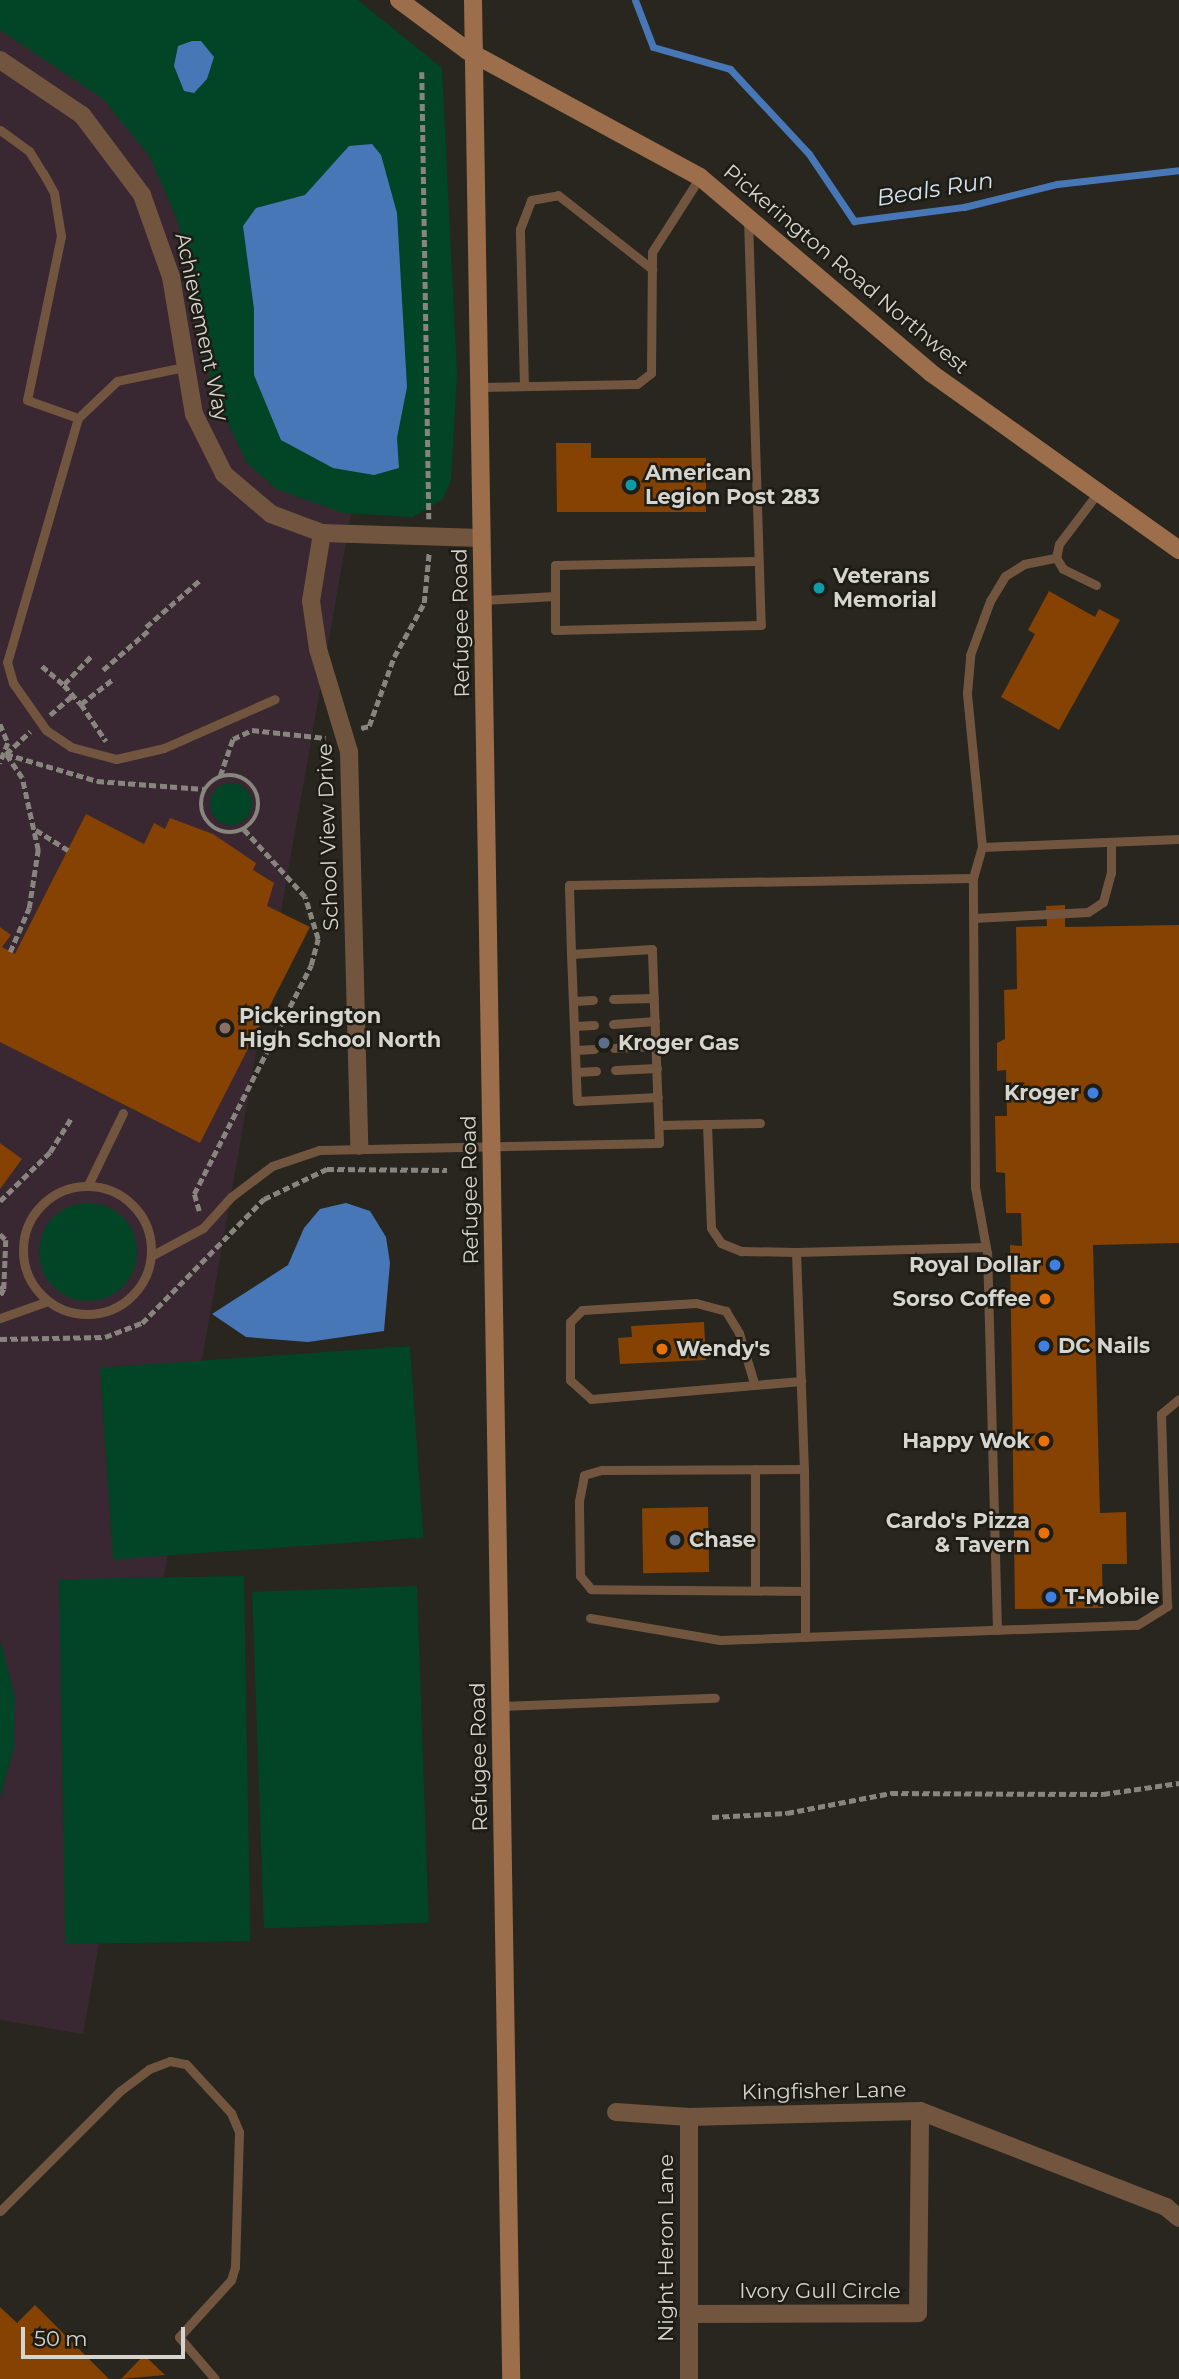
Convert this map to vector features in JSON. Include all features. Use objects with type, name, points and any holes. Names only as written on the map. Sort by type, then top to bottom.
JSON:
[{"type":"main road","name":"Pickerington Road Northwest","points":[[398,0],[474,55],[652,146],[700,177],[748,212],[932,373],[1096,495],[1179,550]]},
{"type":"main road","name":"Refugee Road","points":[[472,0],[484,600],[511,2379]]},
{"type":"street","name":"Achievement Way","points":[[0,60],[82,115],[137,186],[165,249],[194,414],[224,474],[271,514],[322,533],[429,540],[481,538]]},
{"type":"street","name":"School View Drive","points":[[322,533],[311,601],[313,628],[346,735],[359,1146]]},
{"type":"street","name":"Kingfisher Lane","points":[[615,2112],[689,2117],[920,2111],[1166,2207],[1179,2218]]},
{"type":"street","name":"Ivory Gull Circle","points":[[688,2314],[918,2313],[920,2111]]},
{"type":"street","name":"Night Heron Lane","points":[[689,2117],[689,2379]]},
{"type":"lane","points":[[0,130],[29,151],[43,173],[60,225],[60,256],[27,400],[78,418]]},
{"type":"lane","points":[[480,387],[637,384],[651,373],[652,252],[700,177]]},
{"type":"lane","points":[[524,386],[520,229],[531,200],[558,195],[652,269]]},
{"type":"lane","points":[[748,212],[761,625],[555,630],[555,565],[758,561]]},
{"type":"lane","points":[[184,367],[117,381],[78,418],[4,664],[13,683],[41,723],[71,747],[116,759],[164,748],[275,699]]},
{"type":"lane","points":[[1096,495],[1059,544],[1056,558],[1063,569],[1096,585]]},
{"type":"lane","points":[[997,1630],[986,1247],[975,1210],[973,878],[982,847],[967,693],[970,655],[989,601],[1005,576],[1024,564],[1056,558]]},
{"type":"lane","points":[[484,600],[555,596]]},
{"type":"lane","points":[[982,847],[1179,839]]},
{"type":"lane","points":[[973,918],[1087,912],[1103,902],[1111,873],[1111,842]]},
{"type":"lane","points":[[659,1097],[577,1101],[569,885],[973,878]]},
{"type":"lane","points":[[151,1256],[203,1228],[231,1197],[272,1166],[319,1150],[359,1146],[492,1147],[659,1143],[652,949],[571,954]]},
{"type":"lane","points":[[613,999],[654,998]]},
{"type":"lane","points":[[573,1001],[593,1000]]},
{"type":"lane","points":[[613,1024],[655,1021]]},
{"type":"lane","points":[[574,1026],[594,1025]]},
{"type":"lane","points":[[614,1048],[656,1046]]},
{"type":"lane","points":[[575,1050],[594,1049]]},
{"type":"lane","points":[[615,1070],[657,1068]]},
{"type":"lane","points":[[576,1072],[596,1071]]},
{"type":"lane","points":[[88,1185],[123,1113]]},
{"type":"lane","points":[[659,1125],[760,1123]]},
{"type":"lane","points":[[707,1124],[711,1228],[721,1243],[741,1251],[796,1252],[986,1247]]},
{"type":"lane","points":[[88,1185],[108,1189],[134,1207],[150,1235],[151,1256],[140,1286],[116,1308],[75,1314],[48,1301],[27,1275],[24,1233],[47,1198],[88,1185]]},
{"type":"lane","points":[[796,1252],[804,1469],[805,1637]]},
{"type":"lane","points":[[0,1318],[48,1301]]},
{"type":"lane","points":[[754,1383],[739,1333],[726,1311],[696,1303],[582,1310],[570,1322],[570,1380],[591,1399],[801,1381]]},
{"type":"lane","points":[[590,1618],[720,1640],[1138,1625],[1167,1606],[1161,1414],[1179,1399]]},
{"type":"lane","points":[[755,1469],[755,1590]]},
{"type":"lane","points":[[804,1469],[602,1470],[584,1475],[579,1501],[580,1576],[591,1589],[805,1591]]},
{"type":"lane","points":[[502,1706],[715,1698]]},
{"type":"lane","points":[[0,2211],[120,2091],[149,2069],[170,2061],[186,2064],[231,2113],[239,2132],[236,2267],[231,2280],[179,2337],[215,2379]]},
{"type":"path","points":[[220,776],[240,776],[255,788],[259,807],[244,830],[225,833],[209,825],[200,808],[204,789],[220,776],[233,739],[252,730],[346,735],[369,726],[394,657],[424,603],[429,540],[422,72]]},
{"type":"path","points":[[103,670],[200,580]]},
{"type":"path","points":[[64,685],[91,657]]},
{"type":"path","points":[[42,666],[81,704],[112,680]]},
{"type":"path","points":[[0,763],[6,754],[73,695]]},
{"type":"path","points":[[0,724],[6,754],[22,778],[36,830],[34,889],[10,952]]},
{"type":"path","points":[[6,754],[97,781],[204,789]]},
{"type":"path","points":[[36,830],[68,850]]},
{"type":"path","points":[[203,1228],[194,1194],[311,965],[318,939],[304,897],[244,830]]},
{"type":"path","points":[[0,1201],[50,1152],[71,1119]]},
{"type":"path","points":[[0,1339],[105,1337],[142,1323],[264,1199],[327,1169],[447,1170]]},
{"type":"path","points":[[0,1234],[6,1240],[0,1297]]},
{"type":"path","points":[[712,1816],[788,1813],[891,1793],[1103,1794],[1179,1783]]},
{"type":"shaded area","points":[[0,0],[428,76],[83,2034],[0,2020]]},
{"type":"green space","points":[[0,0],[358,0],[442,68],[457,374],[451,480],[443,499],[413,517],[343,513],[276,489],[247,463],[212,391],[196,288],[177,220],[150,157],[103,99],[0,30]]},
{"type":"green space","points":[[231,783],[246,789],[252,804],[246,819],[231,825],[216,819],[210,804],[216,789]]},
{"type":"green space","points":[[88,1203],[107,1207],[122,1218],[133,1233],[137,1252],[133,1271],[122,1286],[107,1297],[88,1301],[69,1297],[54,1286],[43,1271],[39,1252],[43,1233],[54,1218],[69,1207]]},
{"type":"green space","points":[[410,1346],[423,1538],[113,1559],[100,1368]]},
{"type":"green space","points":[[244,1576],[250,1941],[65,1944],[59,1579]]},
{"type":"green space","points":[[417,1586],[429,1923],[264,1929],[252,1592]]},
{"type":"green space","points":[[0,1640],[15,1697],[14,1747],[0,1798]]},
{"type":"water","points":[[201,41],[214,57],[207,79],[194,93],[184,91],[174,66],[178,46]]},
{"type":"water","points":[[372,144],[381,155],[397,213],[407,387],[397,438],[399,468],[374,475],[333,468],[281,440],[254,375],[254,309],[243,226],[256,208],[305,195],[349,146]]},
{"type":"water","points":[[346,1203],[370,1211],[386,1237],[390,1263],[384,1331],[308,1342],[246,1337],[212,1314],[288,1265],[304,1228],[320,1209]]},
{"type":"building","name":"American Legion Post 283","points":[[556,443],[591,443],[591,458],[706,458],[706,512],[557,512]]},
{"type":"building","points":[[1049,591],[1095,617],[1099,609],[1120,620],[1059,730],[1001,697],[1035,634],[1028,630]]},
{"type":"building","name":"Pickerington High School North","points":[[86,814],[144,844],[154,823],[165,829],[170,818],[213,834],[256,863],[253,870],[274,883],[267,906],[310,927],[200,1143],[0,1042],[0,927],[11,935],[2,947],[15,954]]},
{"type":"building","name":"Kroger","points":[[1065,905],[1065,927],[1179,925],[1179,1243],[1093,1245],[1100,1513],[1126,1512],[1127,1564],[1102,1564],[1103,1608],[1015,1609],[1010,1245],[1022,1246],[1021,1213],[1006,1213],[1005,1173],[996,1172],[995,1116],[1007,1116],[1006,1070],[997,1071],[997,1043],[1005,1039],[1004,990],[1017,989],[1016,927],[1047,926],[1046,906]]},
{"type":"building","points":[[0,1143],[22,1159],[0,1189]]},
{"type":"building","name":"Wendy's","points":[[704,1322],[706,1360],[620,1364],[618,1338],[632,1337],[631,1326]]},
{"type":"building","name":"Chase","points":[[708,1507],[709,1572],[643,1573],[642,1508]]},
{"type":"building","points":[[35,2305],[109,2379],[0,2379],[0,2307],[17,2323]]},
{"type":"building","points":[[144,2355],[165,2375],[121,2379]]},
{"type":"waterway","name":"Beals Run","points":[[635,0],[653,47],[730,69],[809,154],[854,221],[964,207],[1057,184],[1179,170]]},
{"type":"place","name":"American Legion Post 283","points":[[631,485]]},
{"type":"place","name":"Veterans Memorial","points":[[819,588]]},
{"type":"place","name":"Pickerington High School North","points":[[225,1028]]},
{"type":"place","name":"Kroger Gas","points":[[604,1043]]},
{"type":"place","name":"Kroger","points":[[1093,1093]]},
{"type":"place","name":"Royal Dollar","points":[[1055,1265]]},
{"type":"place","name":"Sorso Coffee","points":[[1045,1299]]},
{"type":"place","name":"DC Nails","points":[[1044,1346]]},
{"type":"place","name":"Wendy's","points":[[662,1349]]},
{"type":"place","name":"Happy Wok","points":[[1044,1441]]},
{"type":"place","name":"Cardo's Pizza & Tavern","points":[[1044,1533]]},
{"type":"place","name":"Chase","points":[[675,1540]]},
{"type":"place","name":"T-Mobile","points":[[1051,1597]]}]
